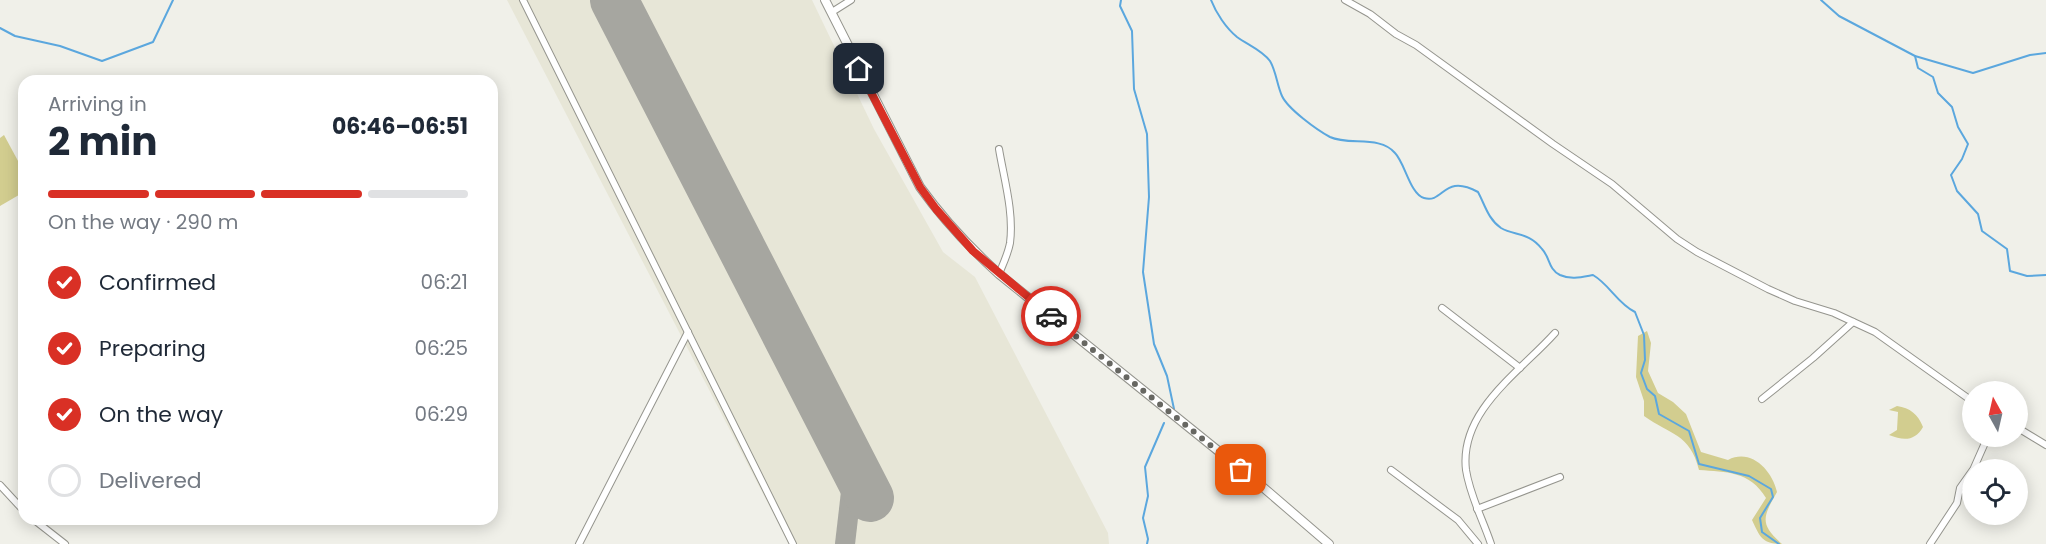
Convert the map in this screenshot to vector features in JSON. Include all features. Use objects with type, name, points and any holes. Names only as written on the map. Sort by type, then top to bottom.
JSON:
[{"type":"street","points":[[523,0],[793,544]]},
{"type":"street","points":[[825,0],[920,187],[973,251],[1258,483],[1329,544]]},
{"type":"street","points":[[832,12],[850,0]]},
{"type":"street","points":[[1345,0],[1416,45],[1552,144],[1612,184],[1677,239],[1697,252],[1768,289],[1875,332],[1962,394]]},
{"type":"street","points":[[999,149],[1009,208],[1010,229],[1007,254],[999,274]]},
{"type":"street","points":[[1442,308],[1520,368]]},
{"type":"street","points":[[1762,399],[1814,358],[1853,322]]},
{"type":"street","points":[[579,544],[688,332]]},
{"type":"street","points":[[1491,544],[1477,509],[1466,470],[1468,439],[1486,406],[1502,385],[1555,333]]},
{"type":"street","points":[[2028,434],[2046,445]]},
{"type":"street","points":[[1391,470],[1458,520],[1478,544]]},
{"type":"street","points":[[1477,509],[1560,477]]},
{"type":"street","points":[[1930,544],[1957,503],[1962,485]]},
{"type":"street","points":[[0,486],[18,505]]},
{"type":"street","points":[[41,525],[65,544]]},
{"type":"shaded area","points":[[507,0],[812,0],[874,129],[943,252],[975,277],[1108,533],[1109,544],[789,544]]},
{"type":"shaded area","points":[[4,135],[18,161],[18,196],[0,206],[0,138]]},
{"type":"shaded area","points":[[1647,331],[1651,343],[1648,371],[1658,393],[1673,402],[1686,414],[1701,452],[1728,460],[1737,457],[1752,459],[1759,463],[1770,476],[1777,492],[1766,514],[1766,520],[1770,531],[1782,544],[1770,543],[1762,538],[1752,520],[1766,498],[1760,489],[1737,475],[1699,470],[1690,449],[1678,436],[1644,416],[1644,401],[1636,377],[1638,336]]},
{"type":"shaded area","points":[[1897,406],[1913,412],[1923,427],[1920,432],[1909,439],[1889,435],[1897,430],[1898,412],[1889,410]]},
{"type":"waterway","points":[[0,28],[15,36],[60,46],[102,61],[153,42],[173,0]]},
{"type":"waterway","points":[[1121,0],[1120,6],[1132,31],[1134,89],[1147,134],[1149,197],[1143,272],[1154,344],[1167,376],[1174,409]]},
{"type":"waterway","points":[[1211,0],[1222,20],[1233,33],[1267,57],[1274,69],[1282,96],[1296,113],[1330,137],[1346,141],[1373,142],[1389,148],[1399,158],[1415,191],[1424,198],[1431,199],[1451,187],[1458,186],[1478,192],[1490,216],[1497,224],[1506,231],[1527,237],[1537,244],[1545,252],[1556,272],[1564,277],[1572,278],[1593,275],[1623,304],[1635,312],[1644,335],[1645,360],[1641,373],[1647,389],[1655,396],[1659,414],[1689,431],[1699,464],[1749,476],[1771,489],[1773,497],[1760,518],[1762,532],[1779,544]]},
{"type":"waterway","points":[[1821,0],[1839,16],[1915,56],[1973,73],[2030,55],[2046,53]]},
{"type":"waterway","points":[[1915,56],[1918,68],[1933,77],[1938,93],[1952,107],[1958,127],[1968,144],[1962,159],[1951,175],[1957,191],[1978,214],[1982,231],[2007,249],[2010,271],[2027,276],[2046,275]]},
{"type":"waterway","points":[[1147,544],[1143,518],[1148,496],[1145,467],[1164,423]]},
{"type":"taxiway","points":[[845,544],[854,466]]},
{"type":"runway","points":[[614,0],[870,498]]},
{"type":"way so far","points":[[1051,316],[1241,470]]},
{"type":"route","points":[[859,69],[920,187],[936,209],[973,251],[1051,316]]}]
